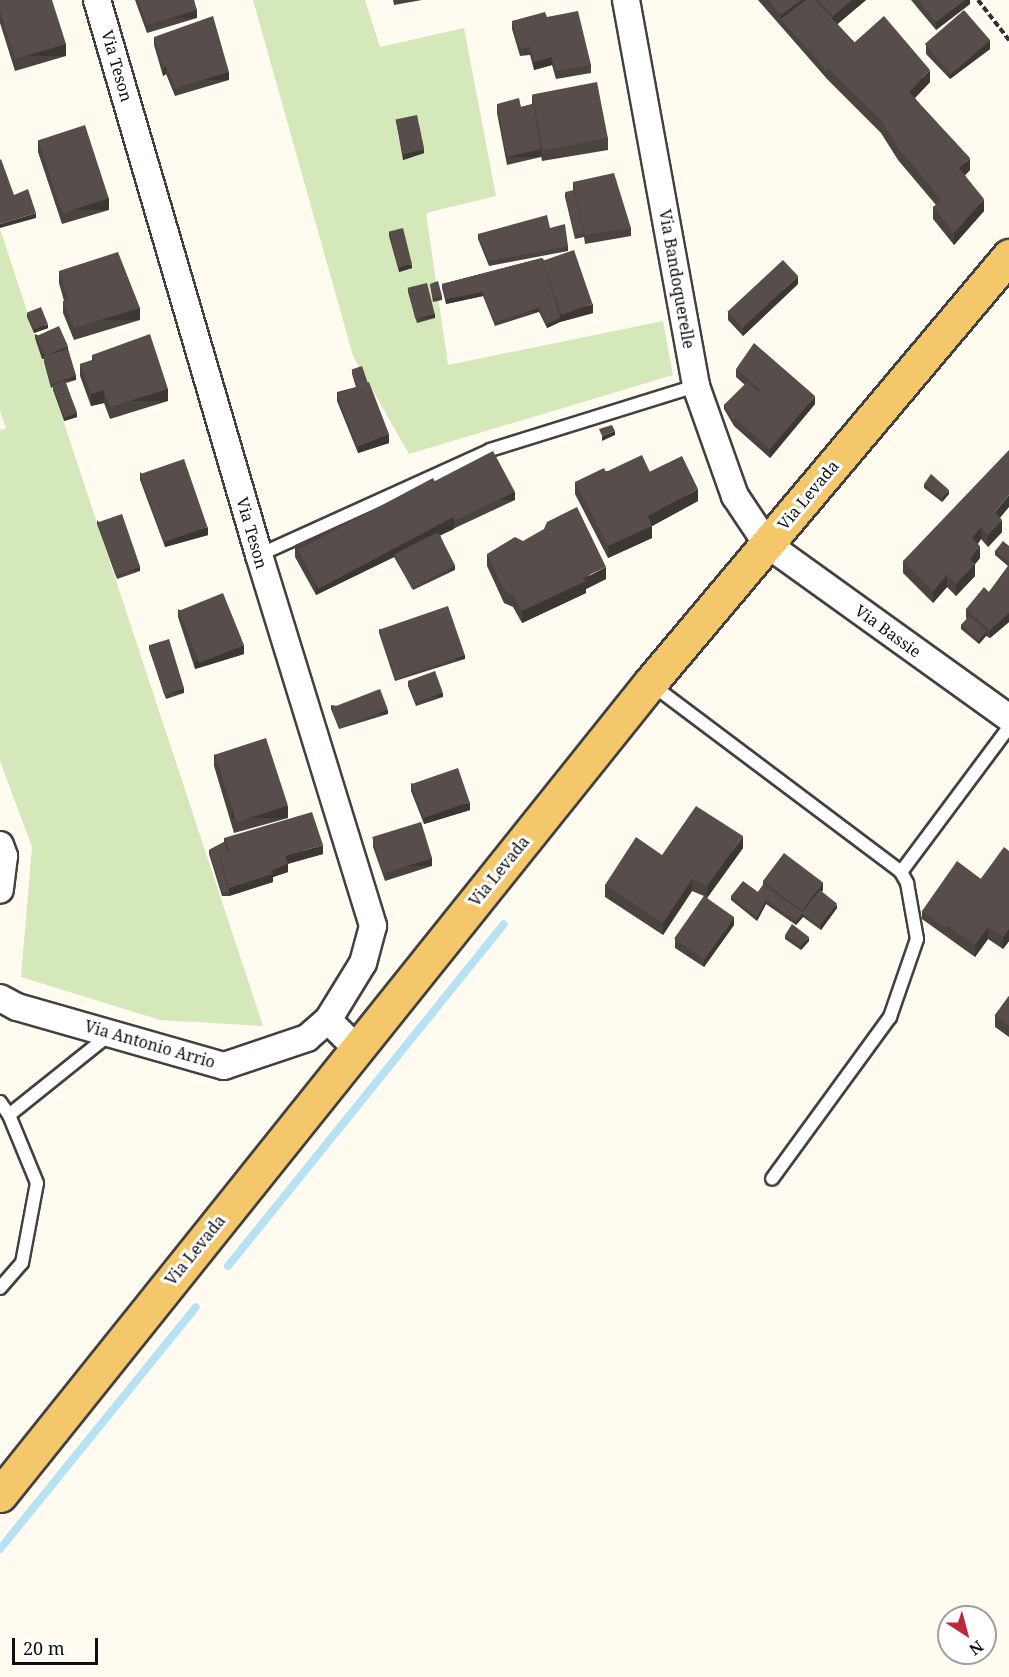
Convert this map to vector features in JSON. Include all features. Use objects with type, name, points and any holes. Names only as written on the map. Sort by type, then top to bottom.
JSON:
[{"type":"main road","name":"Via Levada","points":[[0,1495],[650,683],[1009,256]]},
{"type":"street","name":"Via Teson","points":[[97,0],[259,555],[373,926],[363,963],[328,1020]]},
{"type":"street","name":"Via Bandoquerelle","points":[[626,0],[696,386],[735,496],[767,544]]},
{"type":"street","name":"Via Bassie","points":[[767,544],[1009,717]]},
{"type":"street","points":[[0,845],[4,856],[0,890]]},
{"type":"street","name":"Via Antonio Arrio","points":[[0,998],[17,1007],[224,1066],[307,1038],[328,1020]]},
{"type":"street","points":[[328,1020],[356,1048]]},
{"type":"lane","points":[[259,555],[490,450],[696,386]]},
{"type":"lane","points":[[650,683],[901,872],[907,883],[917,939],[890,1017],[772,1179]]},
{"type":"lane","points":[[901,872],[1009,727]]},
{"type":"lane","points":[[9,1114],[111,1033]]},
{"type":"lane","points":[[0,1102],[9,1114],[37,1183],[22,1263],[0,1288]]},
{"type":"path","points":[[978,0],[1009,40]]},
{"type":"green space","points":[[253,0],[365,0],[380,47],[464,28],[496,196],[426,213],[448,365],[663,321],[673,375],[409,454],[353,356]]},
{"type":"green space","points":[[0,229],[263,1026],[160,1020],[21,977],[32,847],[0,761],[0,430],[6,428],[0,411]]},
{"type":"building","points":[[0,0],[52,0],[66,44],[15,59],[0,11]]},
{"type":"building","points":[[138,0],[194,0],[197,10],[147,25]]},
{"type":"building","points":[[768,0],[801,0],[781,15]]},
{"type":"building","points":[[806,0],[815,0],[855,43],[827,67],[827,71],[781,19]]},
{"type":"building","points":[[818,0],[852,0],[833,16]]},
{"type":"building","points":[[918,0],[965,0],[936,22]]},
{"type":"building","points":[[964,10],[990,40],[951,74],[925,44]]},
{"type":"building","points":[[578,11],[591,65],[556,71],[552,57],[534,62],[530,47],[520,48],[512,21],[545,12],[547,17]]},
{"type":"building","points":[[213,16],[229,72],[175,88],[166,66],[163,68],[154,37]]},
{"type":"building","points":[[884,16],[930,70],[909,92],[970,158],[959,168],[984,199],[954,233],[933,207],[942,200],[898,148],[881,120],[827,67]]},
{"type":"building","points":[[597,82],[608,138],[543,151],[532,95]]},
{"type":"building","points":[[519,98],[521,107],[533,104],[541,149],[507,157],[497,104]]},
{"type":"building","points":[[417,115],[424,149],[403,154],[395,120]]},
{"type":"building","points":[[85,125],[109,198],[62,213],[38,140]]},
{"type":"building","points":[[0,160],[14,195],[28,189],[36,213],[0,224]]},
{"type":"building","points":[[614,173],[631,228],[585,235],[573,182]]},
{"type":"building","points":[[574,190],[584,233],[575,235],[565,192]]},
{"type":"building","points":[[547,215],[550,228],[565,224],[568,246],[489,261],[478,234]]},
{"type":"building","points":[[403,228],[412,264],[398,267],[389,231]]},
{"type":"building","points":[[574,250],[593,304],[561,315],[543,261]]},
{"type":"building","points":[[118,252],[140,308],[74,328],[63,301],[68,300],[59,271]]},
{"type":"building","points":[[542,258],[560,318],[547,324],[539,308],[495,322],[483,292],[446,299],[442,284]]},
{"type":"building","points":[[783,260],[798,276],[742,328],[727,312]]},
{"type":"building","points":[[438,281],[442,296],[433,298],[430,284]]},
{"type":"building","points":[[427,283],[435,314],[415,319],[408,288]]},
{"type":"building","points":[[41,307],[48,324],[34,329],[27,313]]},
{"type":"building","points":[[59,326],[68,346],[45,356],[36,336]]},
{"type":"building","points":[[150,334],[168,389],[110,407],[104,390],[91,394],[80,364],[95,360],[92,355]]},
{"type":"building","points":[[754,343],[815,396],[770,449],[734,418],[760,389],[736,369]]},
{"type":"building","points":[[68,349],[76,376],[51,383],[43,357]]},
{"type":"building","points":[[362,366],[368,383],[357,387],[352,370]]},
{"type":"building","points":[[65,381],[77,413],[65,417],[53,386]]},
{"type":"building","points":[[369,382],[389,434],[357,446],[337,394]]},
{"type":"building","points":[[747,382],[758,392],[734,418],[734,422],[724,405]]},
{"type":"building","points":[[612,425],[615,431],[602,436],[599,429]]},
{"type":"building","points":[[1009,450],[1009,495],[995,512],[1002,520],[988,535],[981,527],[972,538],[980,546],[970,559],[975,564],[956,584],[947,575],[933,591],[903,561]]},
{"type":"building","points":[[493,451],[515,492],[454,521],[435,481]]},
{"type":"building","points":[[642,455],[650,472],[614,489],[606,472]]},
{"type":"building","points":[[682,456],[698,489],[648,516],[652,526],[608,546],[575,482],[604,468],[614,489]]},
{"type":"building","points":[[184,459],[207,527],[164,542],[141,474]]},
{"type":"building","points":[[931,474],[949,490],[942,498],[924,484]]},
{"type":"building","points":[[433,478],[454,517],[319,589],[298,550]]},
{"type":"building","points":[[577,507],[606,567],[583,578],[586,581],[522,611],[513,595],[504,590],[487,554],[515,537],[523,541],[544,529],[547,522]]},
{"type":"building","points":[[122,514],[140,567],[116,575],[97,522]]},
{"type":"building","points":[[438,532],[455,566],[412,588],[394,554]]},
{"type":"building","points":[[1003,541],[1009,546],[1009,562],[995,551]]},
{"type":"building","points":[[1009,565],[1009,613],[990,630],[966,609],[984,587],[989,592]]},
{"type":"building","points":[[223,593],[244,645],[199,663],[178,611]]},
{"type":"building","points":[[448,606],[465,655],[396,679],[379,630]]},
{"type":"building","points":[[969,616],[986,631],[978,640],[961,625]]},
{"type":"building","points":[[169,639],[184,689],[164,695],[149,645]]},
{"type":"building","points":[[435,671],[443,693],[416,703],[408,681]]},
{"type":"building","points":[[380,689],[388,710],[339,728],[331,708]]},
{"type":"building","points":[[266,738],[288,806],[237,822],[215,755]]},
{"type":"building","points":[[458,768],[470,802],[423,818],[412,784]]},
{"type":"building","points":[[696,806],[743,836],[707,886],[692,879],[663,923],[605,885],[636,837],[662,855]]},
{"type":"building","points":[[312,812],[323,845],[285,856],[288,864],[272,870],[273,874],[229,888],[220,857],[230,852],[224,838]]},
{"type":"building","points":[[421,822],[432,858],[383,873],[372,837]]},
{"type":"building","points":[[224,842],[228,853],[220,857],[220,861],[229,892],[222,892],[209,850]]},
{"type":"building","points":[[1004,847],[1009,851],[1009,929],[1003,937],[988,927],[975,945],[947,925]]},
{"type":"building","points":[[784,853],[823,882],[802,910],[763,881]]},
{"type":"building","points":[[957,861],[981,879],[947,928],[922,911]]},
{"type":"building","points":[[743,881],[758,892],[763,885],[803,913],[796,921],[766,900],[757,917],[731,896]]},
{"type":"building","points":[[820,890],[837,904],[819,926],[802,913]]},
{"type":"building","points":[[704,896],[734,917],[704,960],[674,939]]},
{"type":"building","points":[[792,924],[809,937],[801,946],[785,935]]},
{"type":"building","points":[[1009,996],[1009,1025],[995,1015]]},
{"type":"waterway","points":[[228,1266],[504,924]]},
{"type":"waterway","points":[[0,1549],[196,1307]]}]
